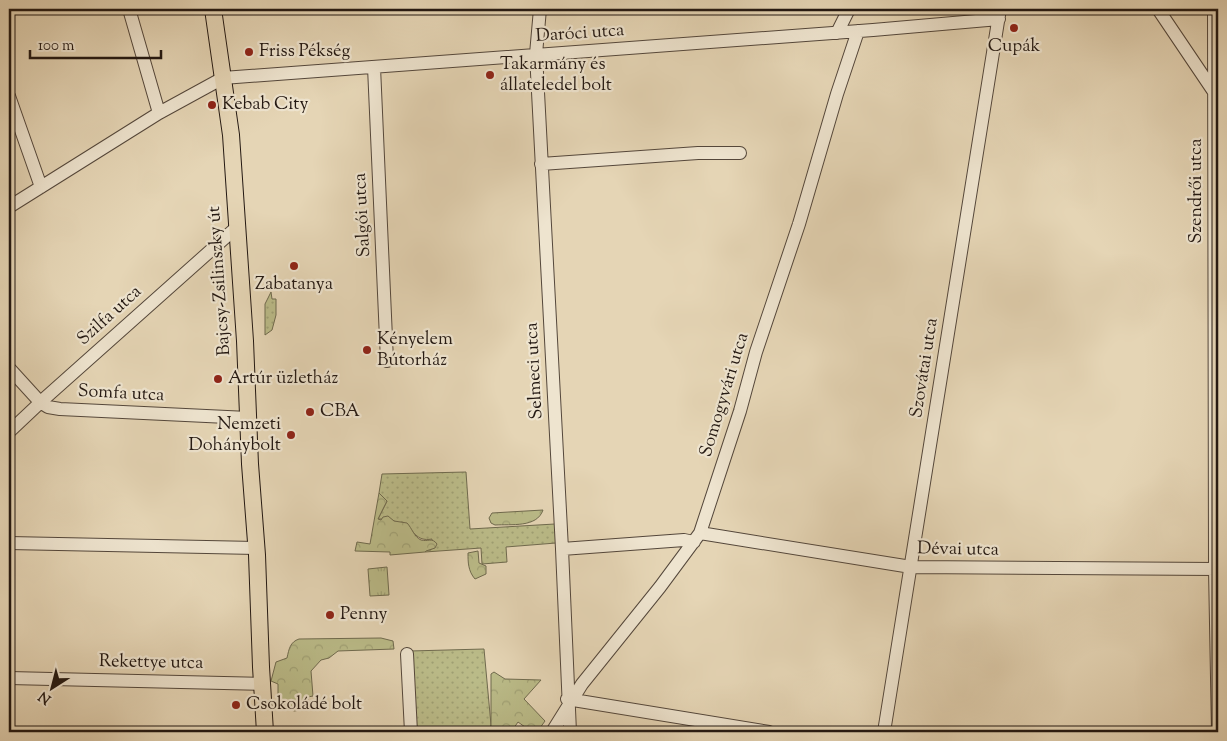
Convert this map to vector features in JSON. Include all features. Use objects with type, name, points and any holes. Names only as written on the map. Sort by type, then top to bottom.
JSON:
[{"type":"main road","name":"Bajcsy-Zsilinszky út","points":[[213,9],[231,134],[242,286],[265,732]]},
{"type":"street","points":[[129,9],[159,113]]},
{"type":"street","name":"Selmeci utca","points":[[540,9],[536,54],[570,702],[570,732]]},
{"type":"street","points":[[837,33],[849,9]]},
{"type":"street","points":[[1158,9],[1216,96]]},
{"type":"street","name":"Szendrői utca","points":[[1214,9],[1216,96],[1218,732]]},
{"type":"street","name":"Daróci utca","points":[[223,78],[837,33],[999,14]]},
{"type":"street","name":"Szovátai utca","points":[[884,732],[999,14]]},
{"type":"street","name":"Somogyvári utca","points":[[552,732],[594,668],[660,587],[697,537],[740,411],[756,352],[799,224],[837,94],[858,31]]},
{"type":"street","name":"Salgói utca","points":[[374,67],[387,361]]},
{"type":"street","points":[[9,207],[159,113],[223,78]]},
{"type":"street","points":[[9,96],[42,187]]},
{"type":"street","points":[[541,164],[698,153],[740,153]]},
{"type":"street","name":"Szilfa utca","points":[[9,432],[40,402],[237,227]]},
{"type":"street","points":[[9,368],[40,402]]},
{"type":"street","name":"Somfa utca","points":[[40,402],[48,407],[60,409],[248,418]]},
{"type":"street","name":"Dévai utca","points":[[562,549],[684,540],[697,537],[910,567],[1217,569]]},
{"type":"street","points":[[9,543],[256,548]]},
{"type":"street","points":[[407,654],[411,732]]},
{"type":"street","name":"Rekettye utca","points":[[9,678],[262,684]]},
{"type":"street","points":[[570,702],[769,732]]},
{"type":"green space","points":[[271,292],[272,299],[276,299],[276,315],[272,330],[265,335],[265,304]]},
{"type":"green space","points":[[466,472],[470,529],[555,524],[556,543],[506,547],[507,562],[482,564],[481,548],[425,552],[426,550],[431,550],[432,539],[418,537],[402,522],[378,519],[387,501],[379,493],[382,474]]},
{"type":"green space","points":[[379,493],[387,501],[378,519],[381,520],[383,517],[388,516],[394,521],[407,523],[419,539],[435,542],[437,544],[435,548],[425,552],[390,555],[390,552],[355,551],[357,542],[370,544]]},
{"type":"green space","points":[[543,510],[535,520],[523,524],[495,525],[491,523],[489,518],[492,513]]},
{"type":"green space","points":[[478,551],[479,563],[486,566],[486,574],[475,579],[468,563],[468,553]]},
{"type":"green space","points":[[387,567],[389,595],[370,596],[368,569]]},
{"type":"green space","points":[[381,638],[393,641],[394,649],[338,651],[329,658],[321,660],[311,671],[313,696],[308,697],[308,709],[294,711],[281,703],[278,697],[278,684],[271,681],[276,662],[287,658],[290,646],[296,640]]},
{"type":"green space","points":[[484,649],[491,725],[489,732],[415,732],[410,651]]},
{"type":"green space","points":[[494,672],[505,679],[541,680],[524,699],[545,721],[537,732],[532,732],[518,722],[511,732],[491,732],[491,674]]},
{"type":"place","name":"Cupák","points":[[1014,28]]},
{"type":"place","name":"Friss Pékség","points":[[249,52]]},
{"type":"place","name":"Takarmány és állateledel bolt","points":[[490,75]]},
{"type":"place","name":"Kebab City","points":[[212,105]]},
{"type":"place","name":"Zabatanya","points":[[294,266]]},
{"type":"place","name":"Kényelem Bútorház","points":[[367,350]]},
{"type":"place","name":"Artúr üzletház","points":[[218,379]]},
{"type":"place","name":"CBA","points":[[310,412]]},
{"type":"place","name":"Nemzeti Dohánybolt","points":[[291,435]]},
{"type":"place","name":"Penny","points":[[330,615]]},
{"type":"place","name":"Csokoládé bolt","points":[[236,705]]}]
